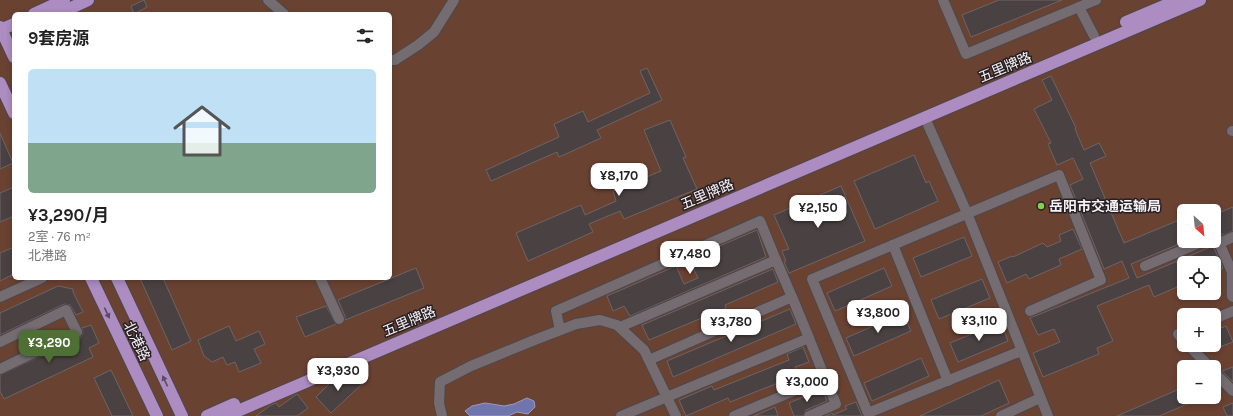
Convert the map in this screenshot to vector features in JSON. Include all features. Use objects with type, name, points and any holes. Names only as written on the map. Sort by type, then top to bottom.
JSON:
[{"type":"main road","points":[[38,12],[64,0]]},
{"type":"main road","points":[[62,12],[88,0]]},
{"type":"main road","name":"五里牌路","points":[[207,416],[1178,0]]},
{"type":"main road","name":"五里牌路","points":[[226,416],[1200,0]]},
{"type":"main road","points":[[12,26],[3,33],[12,53]]},
{"type":"main road","points":[[0,82],[12,109]]},
{"type":"main road","name":"北港路","points":[[92,280],[157,416]]},
{"type":"main road","name":"北港路","points":[[118,280],[182,416]]},
{"type":"street","points":[[268,0],[282,12]]},
{"type":"street","points":[[392,60],[395,60],[418,45],[434,32],[454,0]]},
{"type":"street","points":[[942,0],[966,54],[1096,0]]},
{"type":"street","points":[[1079,8],[1094,36]]},
{"type":"street","points":[[925,118],[967,213],[1048,416]]},
{"type":"street","points":[[1021,351],[868,413],[812,279],[1059,175],[1101,280],[1030,311]]},
{"type":"street","points":[[560,330],[556,311],[760,221],[836,404],[809,416]]},
{"type":"street","points":[[1221,239],[1233,237]]},
{"type":"street","points":[[893,245],[948,381]]},
{"type":"street","points":[[1145,266],[1187,248]]},
{"type":"street","points":[[1221,248],[1232,272],[1233,297]]},
{"type":"street","points":[[620,327],[776,260]]},
{"type":"street","points":[[0,297],[38,280]]},
{"type":"street","points":[[321,280],[339,319]]},
{"type":"street","points":[[649,360],[792,297]]},
{"type":"street","points":[[0,342],[66,310],[77,332],[0,369]]},
{"type":"street","points":[[1221,316],[1233,311]]},
{"type":"street","points":[[442,416],[439,403],[440,382],[471,366],[560,330],[576,324],[600,320],[620,327],[644,350],[676,416]]},
{"type":"street","points":[[622,416],[809,338]]},
{"type":"street","points":[[1195,352],[1203,360]]},
{"type":"street","points":[[734,416],[825,378]]},
{"type":"street","points":[[1221,379],[1233,391]]},
{"type":"street","points":[[1001,416],[1040,398]]},
{"type":"shaded area","points":[[0,0],[1233,0],[1233,416],[0,416]]},
{"type":"water","points":[[527,398],[534,401],[535,407],[528,414],[517,412],[508,416],[470,416],[465,411],[472,406],[485,403],[504,406],[514,404]]},
{"type":"building","points":[[144,0],[147,7],[138,12],[133,12],[131,6]]},
{"type":"building","points":[[999,0],[1062,0],[971,37],[962,15]]},
{"type":"building","points":[[647,68],[662,100],[597,130],[601,138],[559,157],[557,152],[491,181],[486,170],[559,137],[554,124],[583,111],[588,122],[650,93],[640,71]]},
{"type":"building","points":[[1051,76],[1076,128],[1075,129],[1084,150],[1099,143],[1106,156],[1090,163],[1124,243],[1177,221],[1177,245],[1131,264],[1137,278],[1177,261],[1177,287],[1154,297],[1149,285],[1097,306],[1113,341],[1097,348],[1099,354],[1043,377],[1033,353],[1060,342],[1054,329],[1038,335],[1030,318],[1129,278],[1122,261],[1104,269],[1070,185],[1083,179],[1073,158],[1057,165],[1048,144],[1051,143],[1034,109],[1052,100],[1042,80]]},
{"type":"building","points":[[670,120],[686,157],[683,158],[697,189],[624,219],[620,211],[589,224],[593,232],[528,261],[516,233],[581,205],[585,215],[616,201],[613,191],[661,171],[644,130]]},
{"type":"building","points":[[0,133],[12,163],[0,169]]},
{"type":"building","points":[[914,155],[926,183],[929,181],[938,201],[875,229],[854,181]]},
{"type":"building","points":[[841,186],[865,241],[789,273],[784,262],[786,261],[782,251],[789,249],[774,215]]},
{"type":"building","points":[[12,188],[12,217],[0,222],[0,193]]},
{"type":"building","points":[[1233,207],[1233,231],[1223,235],[1221,233],[1221,212]]},
{"type":"building","points":[[1073,229],[1082,249],[1059,259],[1061,265],[1029,279],[1026,274],[1007,283],[998,262],[1012,256],[1013,257],[1043,243],[1047,247],[1061,241],[1059,235]]},
{"type":"building","points":[[757,230],[766,257],[630,316],[624,306],[613,311],[607,296],[676,266],[684,284],[698,278],[689,259]]},
{"type":"building","points":[[964,237],[972,256],[921,277],[913,258]]},
{"type":"building","points":[[12,248],[12,275],[0,281],[0,253]]},
{"type":"building","points":[[1208,248],[1214,248],[1218,256],[1189,256]]},
{"type":"building","points":[[416,268],[424,288],[345,320],[345,316],[338,300],[387,280],[392,280],[392,278]]},
{"type":"building","points":[[884,268],[892,286],[835,311],[827,293]]},
{"type":"building","points":[[773,269],[778,282],[725,305],[726,308],[649,340],[642,325]]},
{"type":"building","points":[[982,279],[990,298],[939,319],[931,300]]},
{"type":"building","points":[[141,280],[164,280],[191,341],[172,350]]},
{"type":"building","points":[[58,286],[73,289],[83,312],[76,315],[70,305],[64,304],[0,335],[0,313]]},
{"type":"building","points":[[326,306],[336,324],[305,337],[296,317]]},
{"type":"building","points":[[790,309],[796,324],[673,377],[667,361]]},
{"type":"building","points":[[903,313],[911,331],[854,356],[846,338]]},
{"type":"building","points":[[1001,322],[1008,341],[958,362],[950,343]]},
{"type":"building","points":[[91,325],[99,343],[89,348],[93,357],[4,399],[0,391],[0,375],[80,338],[83,333],[82,328]]},
{"type":"building","points":[[229,326],[236,341],[259,331],[265,344],[254,349],[261,363],[239,372],[235,362],[227,365],[223,357],[212,362],[204,356],[198,340]]},
{"type":"building","points":[[1226,326],[1233,342],[1221,346],[1221,328]]},
{"type":"building","points":[[803,347],[809,362],[795,367],[798,375],[730,402],[728,398],[686,416],[679,400],[712,386],[714,390],[789,360],[787,354]]},
{"type":"building","points":[[921,358],[929,376],[872,401],[864,383]]},
{"type":"building","points":[[1233,367],[1233,382],[1222,371]]},
{"type":"building","points":[[111,370],[133,416],[112,416],[94,378]]},
{"type":"building","points":[[354,375],[363,383],[331,413],[316,397],[336,377],[339,376],[346,383]]},
{"type":"building","points":[[999,380],[1009,403],[981,416],[920,416]]},
{"type":"building","points":[[822,389],[827,401],[806,410],[803,416],[794,416],[789,403]]},
{"type":"building","points":[[1177,390],[1177,404],[1187,404],[1159,416],[1117,416]]},
{"type":"building","points":[[297,394],[308,408],[297,416],[256,416],[276,403],[279,407]]},
{"type":"building","points":[[856,402],[862,416],[825,416],[832,413],[833,415],[847,409],[845,406]]},
{"type":"building","points":[[1233,403],[1233,416],[1227,416],[1223,407]]},
{"type":"building","points":[[775,407],[778,416],[754,416]]},
{"type":"place","name":"岳阳市交通运输局","points":[[1041,206]]}]
